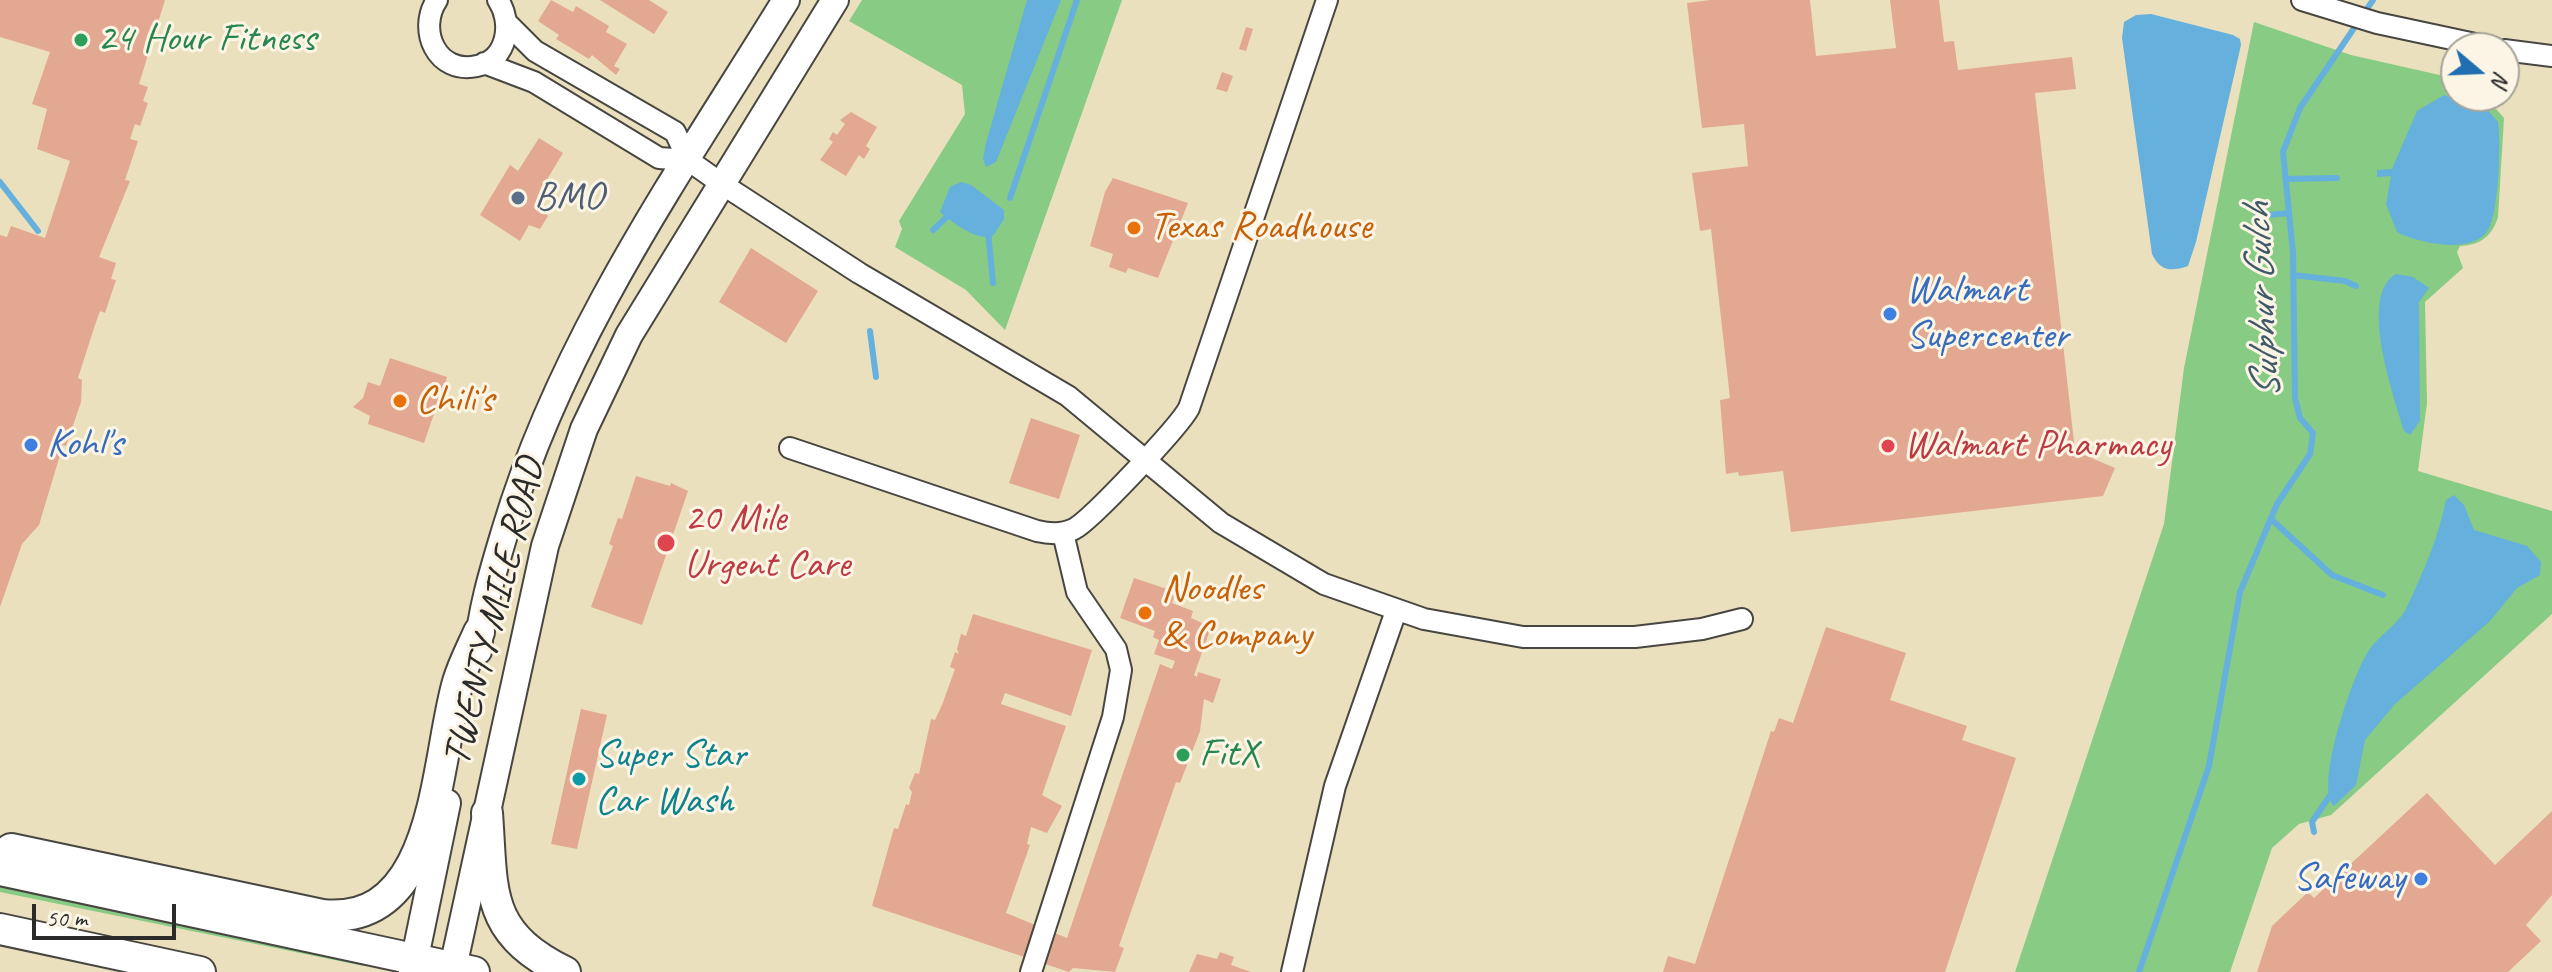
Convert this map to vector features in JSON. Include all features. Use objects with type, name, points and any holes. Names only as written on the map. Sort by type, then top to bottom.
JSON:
[{"type":"highway","points":[[0,857],[11,849],[322,915],[349,916],[366,911],[395,891],[414,863],[458,681],[479,632]]},
{"type":"highway","points":[[487,813],[492,885],[501,919],[520,945],[565,972]]},
{"type":"highway","points":[[0,870],[414,966],[460,971]]},
{"type":"highway","points":[[0,929],[200,972]]},
{"type":"main road","name":"TWENTY MILE ROAD","points":[[414,966],[477,662],[479,632],[503,538],[545,417],[606,294],[786,0]]},
{"type":"main road","name":"TWENTY MILE ROAD","points":[[460,971],[487,813],[545,546],[573,457],[629,335],[835,0]]},
{"type":"street","points":[[437,0],[427,28],[436,51],[455,65],[478,66],[484,63],[499,51],[508,24]]},
{"type":"street","points":[[498,0],[508,24],[535,51],[675,132],[688,160],[859,273],[1068,396],[1221,523],[1272,556],[1324,584],[1396,611],[1484,632],[1557,639],[1657,635],[1742,619]]},
{"type":"street","points":[[790,448],[1013,525],[1047,533],[1063,533],[1085,521],[1189,408],[1327,0]]},
{"type":"street","points":[[2302,0],[2377,23],[2440,36]]},
{"type":"street","points":[[2520,52],[2552,56]]},
{"type":"street","points":[[484,63],[534,82],[659,158],[688,160]]},
{"type":"street","points":[[1031,972],[1113,717],[1121,670],[1116,649],[1077,592],[1063,533]]},
{"type":"street","points":[[1292,972],[1335,786],[1396,611]]},
{"type":"green space","points":[[862,0],[1122,0],[1005,330],[966,290],[895,247],[902,229],[899,221],[965,114],[962,85],[849,21]]},
{"type":"green space","points":[[2254,22],[2351,55],[2440,75],[2440,112],[2499,112],[2504,118],[2496,224],[2480,241],[2460,246],[2457,252],[2463,268],[2425,302],[2427,403],[2418,471],[2552,511],[2552,614],[2331,815],[2299,824],[2272,848],[2230,972],[2015,972],[2164,524],[2184,368]]},
{"type":"green space","points":[[0,887],[362,964],[364,966],[0,892]]},
{"type":"water","points":[[1027,0],[1061,0],[996,162],[986,167],[983,159],[986,143]]},
{"type":"water","points":[[2151,14],[2233,35],[2240,39],[2241,45],[2196,242],[2188,266],[2176,269],[2162,267],[2152,254],[2122,38],[2124,22],[2136,15]]},
{"type":"water","points":[[2440,97],[2440,112],[2489,112],[2498,122],[2499,162],[2494,213],[2486,233],[2478,239],[2455,245],[2430,243],[2397,232],[2386,204],[2391,176],[2377,177],[2377,170],[2392,169],[2417,111]]},
{"type":"water","points":[[961,182],[971,185],[1004,210],[1004,219],[993,236],[972,234],[940,212],[950,187]]},
{"type":"water","points":[[2396,274],[2413,277],[2429,288],[2419,302],[2420,421],[2410,435],[2404,431],[2393,396],[2379,325],[2385,286]]},
{"type":"water","points":[[2454,495],[2464,505],[2474,530],[2527,546],[2541,562],[2540,575],[2517,588],[2490,621],[2394,705],[2365,740],[2356,785],[2334,806],[2329,795],[2332,756],[2352,686],[2370,649],[2406,609],[2434,542],[2446,500]]},
{"type":"building","points":[[0,0],[165,0],[139,84],[148,87],[143,101],[148,103],[140,126],[135,124],[130,139],[138,141],[125,180],[130,181],[99,257],[116,263],[111,279],[116,280],[105,313],[100,311],[78,378],[82,380],[81,402],[66,446],[63,445],[39,525],[22,544],[0,607],[0,235],[7,237],[11,226],[45,238],[70,161],[37,149],[47,109],[32,104],[50,52],[0,37]]},
{"type":"building","points":[[551,0],[573,12],[576,6],[609,26],[606,32],[627,44],[614,66],[620,69],[616,75],[592,55],[589,59],[556,39],[559,35],[538,21]]},
{"type":"building","points":[[600,0],[649,0],[668,12],[654,34]]},
{"type":"building","name":"Walmart Supercenter","points":[[1710,0],[1810,0],[1816,56],[1896,48],[1890,0],[1939,0],[1944,42],[1954,41],[1958,70],[2072,57],[2076,89],[2035,93],[2075,451],[2115,468],[2103,496],[1791,532],[1783,471],[1739,476],[1738,472],[1726,474],[1720,400],[1730,398],[1711,229],[1700,231],[1692,173],[1748,166],[1744,124],[1702,128],[1687,3]]},
{"type":"building","points":[[1246,27],[1253,29],[1246,51],[1239,49]]},
{"type":"building","points":[[1222,72],[1233,76],[1227,92],[1216,89]]},
{"type":"building","points":[[851,112],[877,127],[866,146],[870,149],[864,159],[859,155],[846,176],[820,160],[833,142],[829,139],[833,132],[837,135],[845,124],[840,120]]},
{"type":"building","name":"BMO","points":[[539,138],[563,153],[543,186],[551,190],[540,206],[548,216],[540,229],[529,225],[520,241],[480,215],[510,165],[518,171]]},
{"type":"building","name":"Texas Roadhouse","points":[[1113,178],[1188,203],[1158,278],[1128,268],[1126,273],[1109,267],[1113,254],[1090,246],[1105,192]]},
{"type":"building","points":[[751,248],[818,291],[786,343],[719,302]]},
{"type":"building","name":"Chili's","points":[[390,358],[447,377],[438,412],[435,411],[424,443],[368,424],[370,416],[353,407],[363,398],[368,382],[380,386]]},
{"type":"building","points":[[1031,418],[1080,435],[1059,499],[1009,483]]},
{"type":"building","points":[[636,476],[670,486],[671,483],[688,491],[642,625],[591,607],[613,546],[609,544],[618,518],[622,519]]},
{"type":"building","points":[[1134,578],[1176,592],[1172,603],[1193,611],[1191,618],[1211,627],[1194,675],[1197,677],[1198,672],[1221,679],[1213,703],[1204,699],[1200,731],[1180,783],[1176,782],[1119,946],[1124,948],[1115,972],[1073,968],[1069,972],[872,906],[894,828],[898,829],[906,804],[909,805],[912,792],[909,788],[915,773],[919,774],[931,719],[935,720],[942,705],[955,669],[950,667],[955,652],[959,654],[957,649],[961,634],[966,636],[973,614],[1092,650],[1071,716],[1005,693],[1001,704],[1066,726],[1042,795],[1062,806],[1047,833],[1031,827],[1027,844],[1030,845],[1006,913],[1067,938],[1160,664],[1172,669],[1175,661],[1154,654],[1159,640],[1153,637],[1155,631],[1120,618]]},
{"type":"building","points":[[1826,627],[1906,653],[1890,700],[1967,726],[1962,740],[2016,758],[1945,972],[1663,972],[1668,956],[1695,964],[1771,731],[1774,732],[1779,718],[1793,723]]},
{"type":"building","name":"Super Star Car Wash","points":[[581,709],[607,715],[577,849],[551,844]]},
{"type":"building","name":"Safeway","points":[[2427,793],[2495,865],[2552,811],[2552,895],[2526,925],[2541,941],[2508,972],[2257,972],[2272,926],[2308,892],[2314,898]]},
{"type":"building","points":[[1220,952],[1234,957],[1231,965],[1251,972],[1189,972],[1197,954],[1217,959]]},
{"type":"waterway","points":[[1010,198],[1077,0]]},
{"type":"waterway","name":"Sulphur Gulch","points":[[2139,972],[2209,766],[2240,592],[2277,504],[2310,454],[2313,433],[2300,418],[2295,398],[2293,253],[2283,152],[2300,108],[2373,0]]},
{"type":"waterway","points":[[2285,179],[2337,178]]},
{"type":"waterway","points":[[0,182],[38,231]]},
{"type":"waterway","points":[[933,230],[951,213]]},
{"type":"waterway","points":[[2257,216],[2289,213]]},
{"type":"waterway","points":[[988,231],[993,283]]},
{"type":"waterway","points":[[2293,275],[2345,281],[2356,286]]},
{"type":"waterway","points":[[870,331],[876,377]]},
{"type":"waterway","points":[[2271,519],[2332,575],[2383,595]]},
{"type":"waterway","points":[[2314,832],[2312,822],[2331,794]]},
{"type":"place","name":"24 Hour Fitness","points":[[81,40]]},
{"type":"place","name":"BMO","points":[[518,198]]},
{"type":"place","name":"Texas Roadhouse","points":[[1134,228]]},
{"type":"place","name":"Walmart Supercenter","points":[[1890,314]]},
{"type":"place","name":"Chili's","points":[[400,401]]},
{"type":"place","name":"Kohl's","points":[[31,445]]},
{"type":"place","name":"Walmart Pharmacy","points":[[1888,446]]},
{"type":"place","name":"20 Mile Urgent Care","points":[[666,543]]},
{"type":"place","name":"Noodles & Company","points":[[1145,613]]},
{"type":"place","name":"FitX","points":[[1183,755]]},
{"type":"place","name":"Super Star Car Wash","points":[[579,779]]},
{"type":"place","name":"Safeway","points":[[2421,879]]}]
